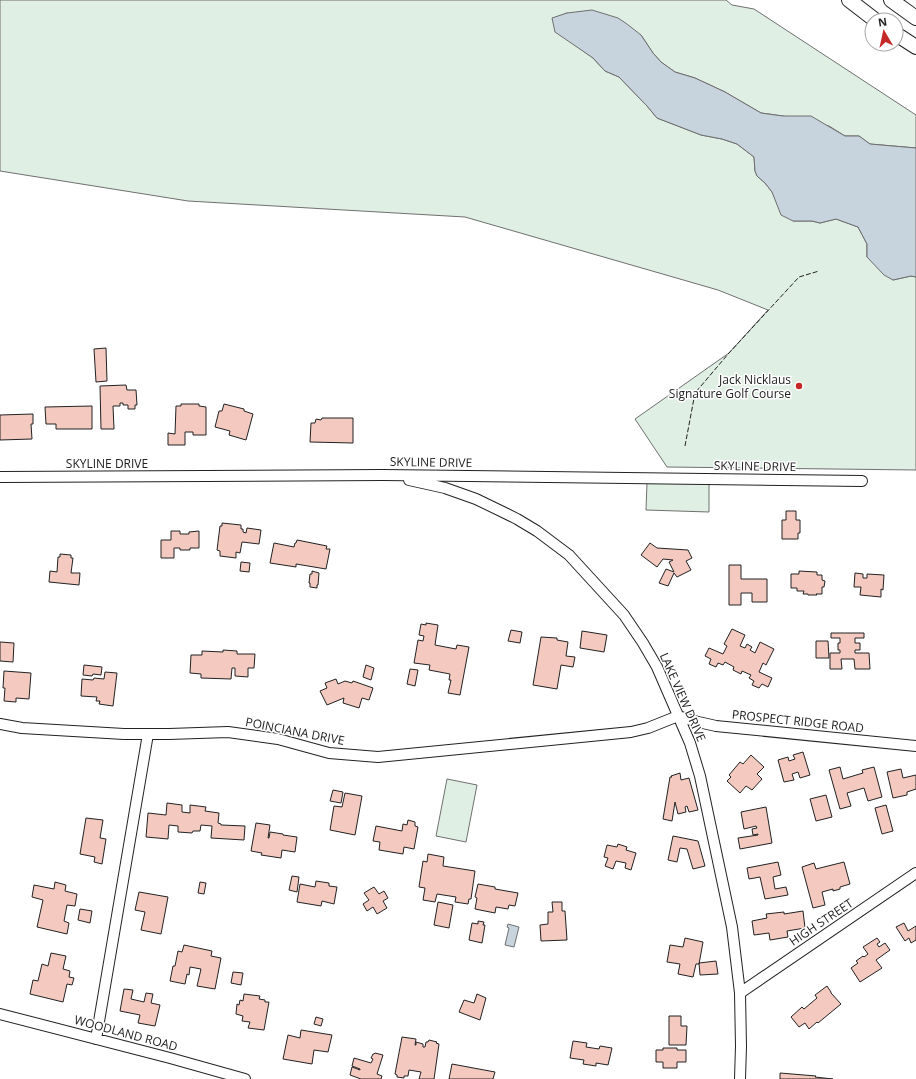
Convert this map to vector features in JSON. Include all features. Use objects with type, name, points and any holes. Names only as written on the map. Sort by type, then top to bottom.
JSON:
[{"type":"main road","points":[[849,0],[865,12]]},
{"type":"main road","points":[[891,0],[916,18]]},
{"type":"main road","points":[[904,39],[916,47]]},
{"type":"street","name":"SKYLINE DRIVE","points":[[0,477],[383,475],[862,481]]},
{"type":"street","name":"LAKE VIEW DRIVE","points":[[383,475],[418,481],[445,488],[476,499],[537,531],[569,555],[624,615],[643,643],[657,667],[690,743],[700,776],[732,927],[740,993],[740,1079]]},
{"type":"street","name":"POINCIANA DRIVE","points":[[0,724],[22,728],[124,734],[228,732],[278,739],[329,753],[378,757],[631,732],[648,728],[678,716]]},
{"type":"street","name":"PROSPECT RIDGE ROAD","points":[[678,716],[716,726],[916,746]]},
{"type":"street","points":[[96,1039],[148,734]]},
{"type":"street","name":"HIGH STREET","points":[[740,993],[916,873]]},
{"type":"street","name":"WOODLAND ROAD","points":[[0,1014],[245,1079]]},
{"type":"green space","points":[[0,0],[726,0],[732,5],[754,9],[916,115],[916,148],[870,144],[859,136],[845,136],[829,126],[761,113],[725,92],[695,78],[675,72],[661,62],[641,35],[567,13],[552,19],[575,45],[593,58],[605,71],[619,77],[657,118],[701,135],[722,139],[737,144],[754,157],[757,176],[765,183],[777,202],[793,221],[812,221],[820,223],[836,219],[858,227],[867,244],[867,257],[893,280],[911,276],[916,277],[916,470],[667,467],[635,419],[729,353],[768,310],[718,290],[465,217],[188,201],[0,171]]},
{"type":"green space","points":[[647,482],[709,484],[709,512],[646,510]]},
{"type":"green space","points":[[447,779],[477,785],[466,842],[436,836]]},
{"type":"shaded area","points":[[592,10],[618,18],[627,24],[641,35],[661,62],[675,72],[695,78],[725,92],[761,113],[783,116],[811,116],[845,136],[859,136],[870,144],[916,148],[916,277],[911,276],[893,280],[884,275],[867,257],[867,244],[858,227],[836,219],[820,223],[812,221],[793,221],[781,215],[772,192],[757,176],[754,157],[737,144],[722,139],[701,135],[657,118],[619,77],[605,71],[593,58],[555,32],[552,18],[567,13]]},
{"type":"shaded area","points":[[508,924],[519,927],[514,947],[505,945],[509,928],[507,927]]},
{"type":"building","points":[[106,348],[107,381],[96,382],[94,349]]},
{"type":"building","points":[[126,385],[127,390],[136,390],[137,405],[135,405],[135,409],[128,409],[128,405],[123,405],[123,403],[120,403],[120,406],[113,406],[114,429],[101,429],[100,386]]},
{"type":"building","points":[[181,404],[199,404],[199,406],[206,407],[206,435],[193,435],[193,432],[185,432],[185,445],[168,445],[168,433],[175,434],[176,406],[181,406]]},
{"type":"building","points":[[224,404],[244,409],[244,411],[253,414],[246,440],[229,435],[230,431],[215,427],[219,411],[222,411]]},
{"type":"building","points":[[92,406],[92,429],[56,429],[56,424],[46,424],[45,407]]},
{"type":"building","points":[[33,414],[33,424],[31,424],[32,439],[0,440],[0,415]]},
{"type":"building","points":[[322,418],[353,418],[353,443],[310,442],[311,423],[315,423],[316,419],[321,420]]},
{"type":"building","points":[[786,511],[796,511],[796,520],[800,520],[800,533],[798,533],[798,539],[782,539],[782,520],[786,520]]},
{"type":"building","points":[[222,523],[241,525],[241,529],[243,529],[243,532],[246,533],[247,528],[261,530],[259,544],[242,542],[240,553],[236,552],[236,558],[220,556],[220,551],[217,550],[220,526],[222,526]]},
{"type":"building","points":[[171,531],[180,531],[180,534],[189,534],[189,532],[199,531],[199,548],[180,550],[180,548],[174,548],[174,558],[161,558],[161,540],[171,540]]},
{"type":"building","points":[[297,540],[327,546],[326,549],[330,549],[326,569],[296,564],[296,567],[270,563],[274,543],[294,547]]},
{"type":"building","points":[[650,543],[657,548],[688,550],[692,558],[686,561],[691,570],[677,577],[674,573],[668,586],[659,583],[666,569],[674,572],[669,562],[673,560],[663,559],[657,567],[641,555]]},
{"type":"building","points":[[60,554],[71,555],[71,558],[73,558],[71,573],[80,573],[79,585],[49,582],[50,571],[57,572],[58,557],[60,557]]},
{"type":"building","points":[[241,562],[250,563],[249,572],[240,571]]},
{"type":"building","points":[[729,565],[741,565],[741,579],[767,579],[767,602],[752,602],[752,593],[741,593],[741,605],[729,605]]},
{"type":"building","points":[[312,571],[319,573],[317,588],[310,587],[310,574],[312,574]]},
{"type":"building","points":[[799,571],[817,572],[817,575],[822,575],[822,580],[825,581],[824,587],[822,587],[822,594],[808,595],[803,594],[804,591],[797,591],[797,588],[791,588],[791,574],[799,574]]},
{"type":"building","points":[[855,573],[863,574],[863,578],[867,578],[867,574],[884,575],[881,597],[860,595],[861,587],[854,587]]},
{"type":"building","points":[[426,623],[438,625],[435,645],[456,649],[457,645],[469,647],[460,695],[448,693],[451,680],[449,680],[450,674],[429,670],[430,665],[414,663],[418,640],[423,641],[424,636],[419,635],[421,624],[426,625]]},
{"type":"building","points":[[732,629],[745,635],[740,646],[745,648],[747,644],[752,647],[750,650],[755,653],[760,642],[774,649],[766,665],[763,663],[759,672],[772,678],[768,687],[762,684],[759,688],[752,685],[754,681],[749,678],[751,675],[742,671],[741,674],[733,670],[734,667],[725,662],[723,665],[718,663],[716,667],[709,664],[711,659],[705,656],[709,648],[723,654],[727,646],[724,644]]},
{"type":"building","points":[[511,630],[522,632],[520,643],[508,641]]},
{"type":"building","points":[[582,631],[607,635],[604,652],[580,648]]},
{"type":"building","points":[[831,633],[864,633],[864,638],[855,638],[855,643],[860,643],[860,650],[855,650],[855,653],[869,653],[870,669],[855,669],[854,659],[841,659],[842,669],[830,669],[830,653],[840,653],[840,650],[838,650],[838,643],[840,643],[840,638],[831,638]]},
{"type":"building","points":[[541,637],[557,638],[557,640],[568,642],[566,656],[575,657],[573,667],[561,665],[557,689],[533,685]]},
{"type":"building","points":[[816,641],[828,641],[829,658],[816,658]]},
{"type":"building","points":[[0,642],[14,643],[13,662],[0,661]]},
{"type":"building","points":[[223,650],[237,651],[237,654],[255,654],[254,668],[248,668],[248,677],[235,676],[235,668],[232,668],[231,679],[201,678],[201,674],[190,673],[191,655],[202,655],[202,651],[223,652]]},
{"type":"building","points":[[84,665],[102,667],[101,675],[83,675]]},
{"type":"building","points":[[366,665],[374,668],[371,680],[363,677]]},
{"type":"building","points":[[410,669],[418,670],[415,686],[407,684]]},
{"type":"building","points":[[4,671],[31,673],[29,699],[16,698],[16,702],[4,701]]},
{"type":"building","points":[[105,672],[117,673],[113,706],[99,704],[100,701],[96,701],[97,697],[81,696],[82,679],[104,679]]},
{"type":"building","points":[[336,679],[338,684],[345,681],[352,683],[353,681],[373,688],[369,700],[362,698],[359,708],[343,703],[344,698],[327,705],[320,691],[327,688],[325,683]]},
{"type":"building","points":[[803,752],[810,775],[800,778],[798,772],[792,774],[794,780],[784,782],[778,760],[788,757],[789,761],[795,759],[793,755]]},
{"type":"building","points":[[751,755],[764,767],[757,774],[762,779],[752,790],[746,786],[740,793],[727,781],[731,777],[729,775],[740,762],[743,764]]},
{"type":"building","points":[[840,767],[843,779],[863,773],[862,770],[874,767],[882,797],[868,801],[864,788],[847,793],[851,806],[840,809],[829,770]]},
{"type":"building","points":[[901,769],[903,778],[916,775],[916,789],[907,792],[907,795],[893,798],[887,772]]},
{"type":"building","points":[[680,773],[681,780],[689,778],[698,810],[689,812],[687,806],[685,807],[686,812],[678,814],[675,802],[672,821],[663,819],[670,777]]},
{"type":"building","points":[[333,790],[343,792],[341,803],[330,801]]},
{"type":"building","points":[[345,793],[362,796],[355,835],[330,830],[334,806],[342,807]]},
{"type":"building","points":[[826,795],[832,817],[816,821],[810,799]]},
{"type":"building","points":[[167,803],[182,805],[182,812],[190,813],[190,805],[206,807],[205,811],[219,813],[218,823],[221,825],[245,826],[244,840],[211,838],[212,826],[201,825],[200,831],[193,831],[192,833],[178,832],[178,826],[169,825],[168,839],[146,837],[148,813],[166,815]]},
{"type":"building","points":[[886,805],[893,831],[882,834],[875,808]]},
{"type":"building","points":[[766,807],[772,843],[740,849],[738,838],[758,835],[753,835],[752,829],[757,828],[756,826],[744,829],[741,812]]},
{"type":"building","points":[[86,818],[103,820],[100,838],[106,839],[102,864],[94,862],[95,857],[80,854]]},
{"type":"building","points":[[408,820],[415,822],[415,826],[418,827],[414,849],[404,847],[403,854],[379,850],[380,842],[373,841],[376,826],[402,831],[403,824],[407,825]]},
{"type":"building","points":[[256,823],[270,825],[268,838],[270,832],[297,837],[295,852],[282,850],[281,858],[261,855],[262,853],[251,851]]},
{"type":"building","points":[[673,836],[698,841],[705,866],[693,869],[687,849],[680,848],[677,862],[668,860]]},
{"type":"building","points":[[618,844],[627,847],[626,850],[636,853],[631,870],[625,868],[626,863],[616,861],[613,869],[605,866],[608,858],[604,857],[607,845],[617,847]]},
{"type":"building","points":[[428,854],[444,857],[443,866],[475,871],[471,899],[469,899],[468,904],[455,902],[456,897],[437,894],[435,902],[423,900],[425,888],[419,887],[423,861],[427,862]]},
{"type":"building","points":[[778,862],[781,875],[773,877],[775,889],[786,887],[788,895],[765,899],[760,877],[749,879],[747,868]]},
{"type":"building","points":[[844,862],[850,884],[833,891],[833,889],[822,892],[825,905],[813,908],[802,867],[814,863],[816,869]]},
{"type":"building","points":[[292,876],[299,877],[297,892],[289,890]]},
{"type":"building","points":[[316,881],[329,883],[329,886],[337,887],[334,904],[322,901],[321,906],[297,902],[300,884],[315,887]]},
{"type":"building","points":[[55,882],[66,885],[65,891],[77,894],[75,906],[67,905],[64,921],[69,923],[67,934],[37,927],[43,900],[32,897],[34,885],[54,889]]},
{"type":"building","points":[[200,882],[206,883],[204,894],[198,893]]},
{"type":"building","points":[[478,884],[518,893],[515,906],[509,905],[508,909],[496,907],[495,913],[475,909],[477,898],[475,897]]},
{"type":"building","points":[[374,887],[379,894],[384,891],[388,898],[383,901],[387,908],[377,914],[373,907],[367,911],[363,904],[369,900],[364,893]]},
{"type":"building","points":[[139,892],[168,897],[161,934],[141,930],[145,912],[135,910]]},
{"type":"building","points":[[438,902],[453,905],[449,928],[434,925]]},
{"type":"building","points":[[552,902],[562,902],[562,911],[565,911],[567,940],[541,941],[540,925],[548,924],[548,912],[553,912]]},
{"type":"building","points":[[80,909],[92,911],[90,923],[78,920]]},
{"type":"building","points":[[803,911],[805,928],[787,931],[788,937],[770,940],[769,933],[754,935],[752,921],[767,918],[766,914],[784,912],[784,914]]},
{"type":"building","points":[[478,921],[484,922],[483,925],[485,925],[482,943],[469,940],[472,923],[478,924]]},
{"type":"building","points":[[904,923],[908,931],[916,926],[916,940],[911,943],[909,938],[905,941],[896,927]]},
{"type":"building","points":[[685,938],[703,942],[699,964],[696,964],[693,977],[678,974],[680,964],[667,962],[670,945],[683,947]]},
{"type":"building","points":[[877,938],[880,942],[877,944],[879,947],[885,943],[890,950],[876,960],[882,968],[860,982],[851,968],[858,963],[856,961],[868,954],[863,947]]},
{"type":"building","points":[[184,945],[212,951],[211,956],[221,958],[215,989],[197,986],[201,969],[190,967],[189,975],[187,974],[185,984],[170,981],[178,951],[182,952]]},
{"type":"building","points":[[51,953],[66,956],[63,969],[70,971],[69,977],[74,978],[72,985],[67,984],[63,1002],[30,994],[33,980],[38,981],[42,964],[48,966]]},
{"type":"building","points":[[716,961],[718,974],[700,975],[699,963]]},
{"type":"building","points":[[233,972],[243,973],[241,985],[231,983]]},
{"type":"building","points":[[827,986],[841,1004],[809,1029],[805,1023],[799,1027],[791,1017],[802,1007],[804,1009],[817,998],[815,995]]},
{"type":"building","points":[[124,989],[133,990],[131,999],[144,1002],[146,993],[153,994],[151,1003],[160,1005],[155,1026],[138,1023],[140,1015],[120,1011]]},
{"type":"building","points":[[244,994],[260,996],[259,999],[269,1002],[264,1030],[248,1028],[250,1022],[242,1021],[243,1016],[236,1014],[237,1004],[239,1005],[240,1000],[243,1001]]},
{"type":"building","points":[[477,994],[486,998],[480,1020],[459,1012],[464,1000],[474,1003]]},
{"type":"building","points":[[669,1016],[681,1016],[681,1026],[687,1026],[686,1045],[669,1045]]},
{"type":"building","points":[[316,1017],[323,1019],[321,1026],[314,1024]]},
{"type":"building","points":[[301,1030],[332,1035],[328,1052],[314,1050],[312,1064],[283,1059],[288,1035],[300,1038]]},
{"type":"building","points":[[402,1037],[416,1039],[415,1045],[416,1042],[423,1044],[423,1047],[425,1047],[426,1042],[429,1040],[439,1044],[434,1079],[419,1079],[421,1072],[409,1070],[408,1076],[404,1076],[404,1078],[397,1077],[395,1074]]},
{"type":"building","points":[[573,1041],[587,1043],[586,1047],[599,1049],[600,1046],[612,1048],[608,1065],[596,1063],[596,1066],[583,1064],[584,1060],[570,1058]]},
{"type":"building","points":[[663,1048],[677,1048],[677,1050],[686,1050],[686,1062],[677,1062],[677,1068],[663,1068],[663,1062],[656,1062],[656,1050],[663,1050]]},
{"type":"building","points":[[375,1053],[383,1055],[377,1074],[382,1076],[381,1079],[361,1079],[350,1075],[352,1067],[360,1070],[352,1066],[354,1058],[371,1063],[373,1059],[371,1058]]},
{"type":"building","points":[[452,1064],[495,1072],[493,1079],[449,1079]]},
{"type":"building","points":[[780,1073],[816,1076],[815,1077],[833,1079],[780,1079]]},
{"type":"fence","points":[[685,446],[695,393],[729,353],[799,277],[819,271]]},
{"type":"place","name":"Jack Nicklaus Signature Golf Course","points":[[799,386]]}]
